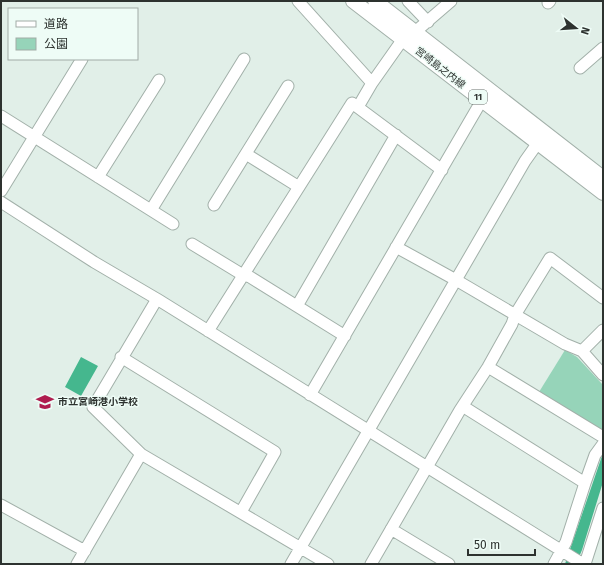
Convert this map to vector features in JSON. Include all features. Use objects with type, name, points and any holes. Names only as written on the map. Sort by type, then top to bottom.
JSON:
[{"type":"main road","name":"宮崎島之内線","points":[[353,1],[409,36],[542,138],[603,193]]},
{"type":"main road","name":"宮崎島之内線","points":[[375,1],[409,36],[482,100],[603,178]]},
{"type":"street","points":[[298,1],[372,83]]},
{"type":"street","points":[[408,1],[428,22]]},
{"type":"street","points":[[358,107],[372,83],[409,36],[428,22],[451,1]]},
{"type":"street","points":[[580,68],[603,48]]},
{"type":"street","points":[[151,210],[244,59]]},
{"type":"street","points":[[1,191],[81,60]]},
{"type":"street","points":[[98,177],[159,80]]},
{"type":"street","points":[[214,205],[288,86]]},
{"type":"street","points":[[310,395],[482,100]]},
{"type":"street","points":[[208,330],[352,103],[442,170]]},
{"type":"street","points":[[1,116],[173,224]]},
{"type":"street","points":[[297,306],[396,135]]},
{"type":"street","points":[[291,564],[525,161],[542,138]]},
{"type":"street","points":[[246,154],[299,187]]},
{"type":"street","points":[[1,202],[94,262],[208,330],[583,564],[603,508]]},
{"type":"street","points":[[192,244],[250,277],[345,336]]},
{"type":"street","points":[[396,247],[456,280],[565,344],[582,351],[603,374]]},
{"type":"street","points":[[371,564],[389,535],[390,529],[488,366],[512,324],[515,315],[550,258],[603,298]]},
{"type":"street","points":[[157,299],[121,357],[93,407],[141,454],[328,564]]},
{"type":"street","points":[[582,351],[603,330]]},
{"type":"street","points":[[121,357],[275,452],[241,512]]},
{"type":"street","points":[[488,366],[603,436]]},
{"type":"street","points":[[464,407],[585,483]]},
{"type":"street","points":[[554,564],[564,553],[566,542],[595,455],[603,444]]},
{"type":"street","points":[[78,564],[141,454]]},
{"type":"street","points":[[1,505],[85,551]]},
{"type":"street","points":[[390,529],[449,564]]},
{"type":"green space","points":[[565,350],[577,357],[603,385],[603,431],[539,392]]},
{"type":"shaded area","points":[[81,357],[98,366],[81,396],[65,387]]},
{"type":"shaded area","points":[[603,453],[603,482],[582,550],[576,564],[565,564]]},
{"type":"place","name":"市立宮崎港小学校","points":[[45,402]]}]
